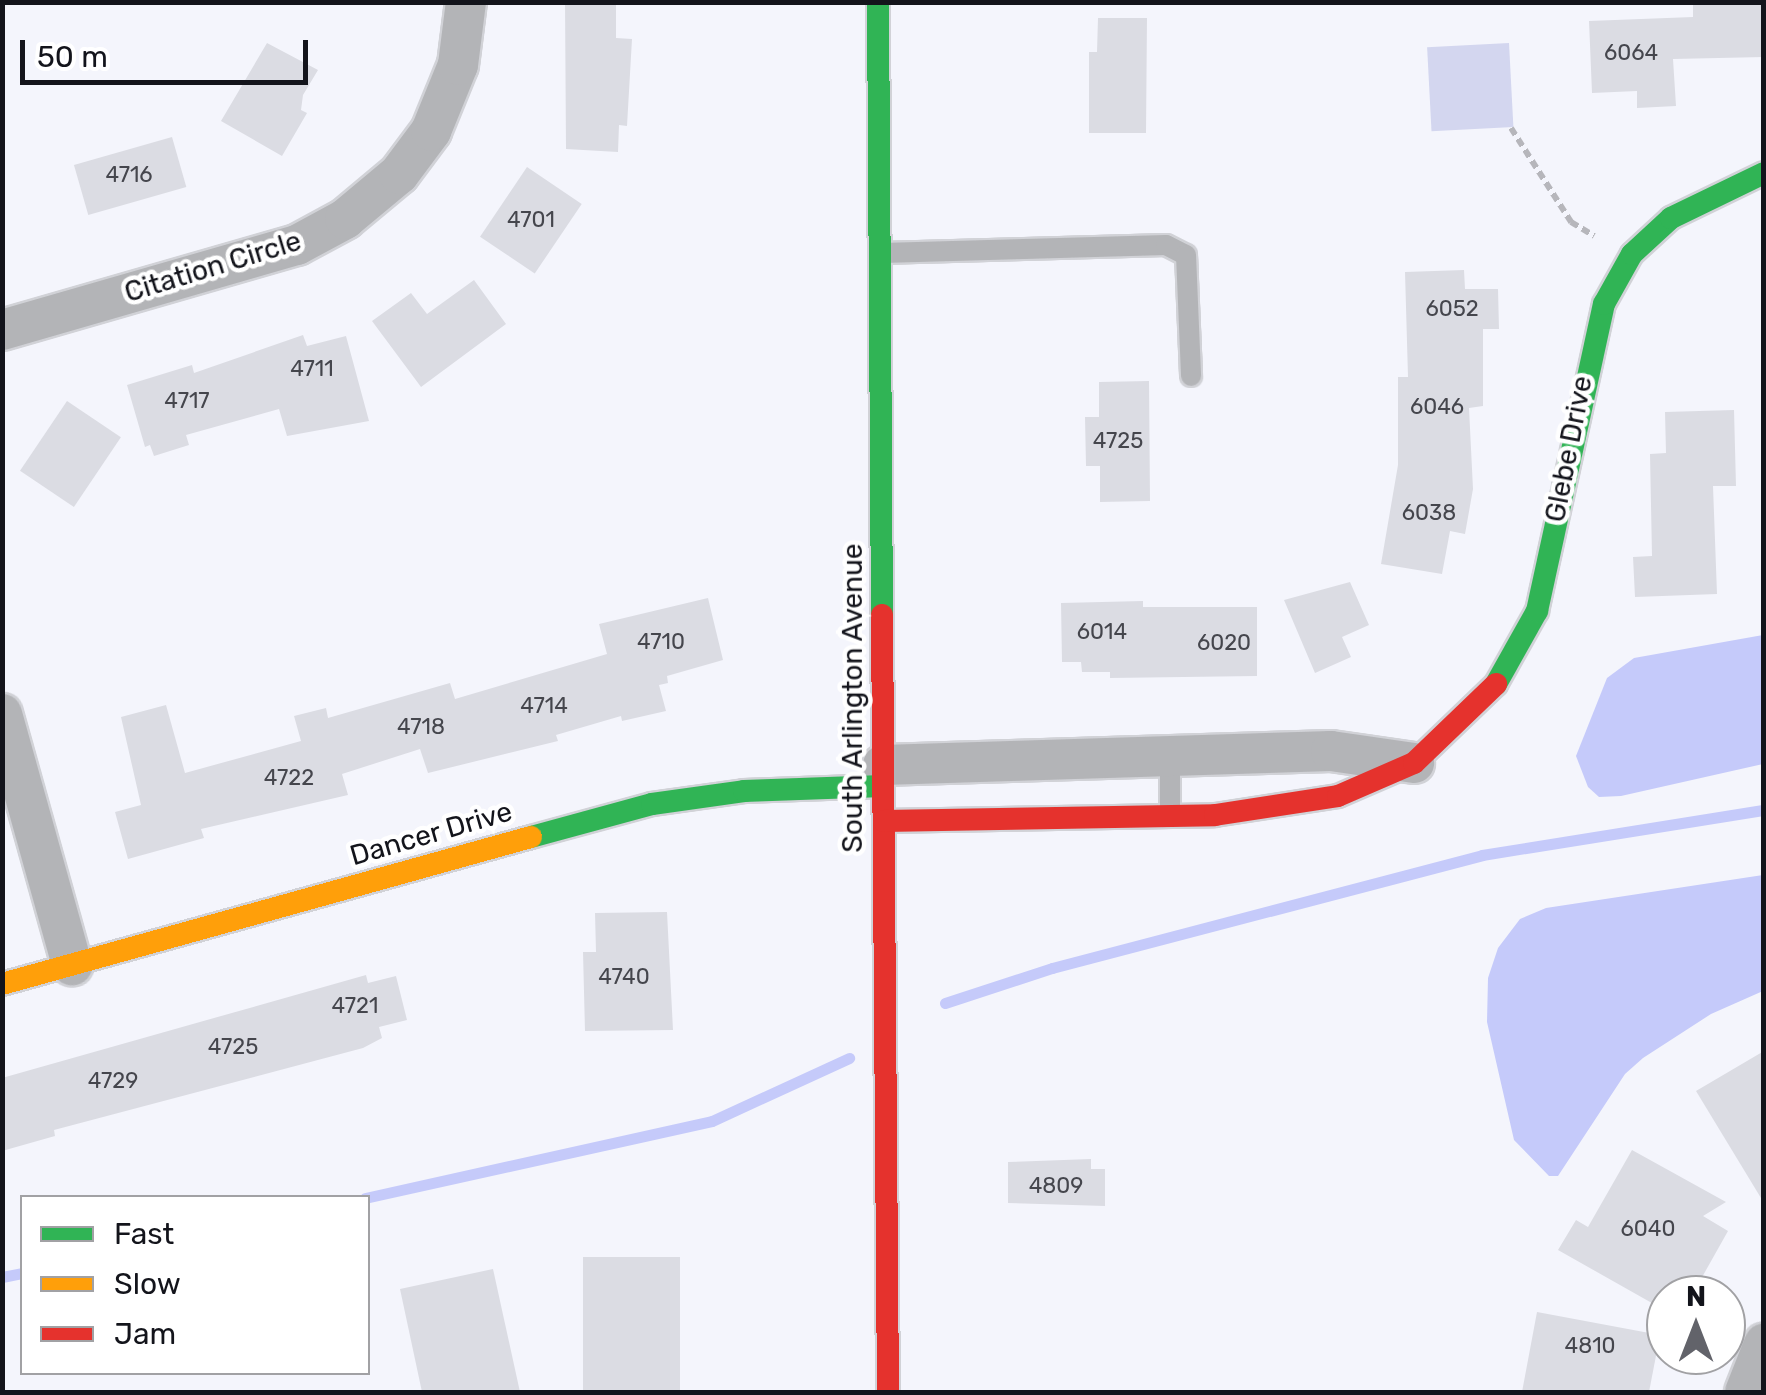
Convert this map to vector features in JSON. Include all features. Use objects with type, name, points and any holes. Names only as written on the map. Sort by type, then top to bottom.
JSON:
[{"type":"street","name":"Citation Circle","points":[[2,330],[298,244],[345,219],[399,174],[431,131],[458,65],[466,2]]},
{"type":"street","name":"South Arlington Avenue","points":[[878,2],[888,1392]]},
{"type":"street","name":"Glebe Drive","points":[[884,821],[1170,816],[1291,807],[1338,796],[1414,763],[1489,697],[1537,611],[1588,356],[1604,304],[1632,254],[1671,218],[1764,173]]},
{"type":"street","points":[[2,714],[72,965]]},
{"type":"street","points":[[883,775],[1331,751],[1414,763]]},
{"type":"street","name":"Dancer Drive","points":[[2,984],[652,804],[883,775]]},
{"type":"street","points":[[1745,1392],[1764,1344]]},
{"type":"lane","points":[[880,253],[1166,245],[1186,256],[1191,376]]},
{"type":"lane","points":[[1170,758],[1170,816]]},
{"type":"path","points":[[1510,128],[1571,222],[1596,237]]},
{"type":"shaded area","points":[[1509,43],[1513,127],[1432,131],[1427,47]]},
{"type":"water","points":[[1763,635],[1763,764],[1621,796],[1599,797],[1588,787],[1576,756],[1607,678],[1634,658]]},
{"type":"water","points":[[1763,875],[1763,991],[1711,1014],[1643,1058],[1625,1074],[1558,1176],[1549,1176],[1514,1140],[1487,1022],[1488,978],[1498,948],[1520,919],[1546,908]]},
{"type":"building","points":[[565,2],[616,2],[616,38],[632,39],[627,126],[619,125],[618,152],[566,149]]},
{"type":"building","points":[[1693,2],[1764,2],[1764,57],[1673,59],[1676,106],[1637,108],[1637,91],[1592,93],[1589,21],[1693,17]]},
{"type":"building","points":[[1098,18],[1147,18],[1146,133],[1089,133],[1089,52],[1097,52]]},
{"type":"building","points":[[267,43],[318,70],[303,95],[301,110],[307,113],[282,156],[221,121]]},
{"type":"building","points":[[172,137],[186,187],[88,215],[74,165]]},
{"type":"building","points":[[527,167],[582,204],[535,274],[480,237]]},
{"type":"building","points":[[1464,270],[1465,289],[1498,289],[1499,329],[1483,329],[1483,406],[1469,408],[1473,489],[1465,534],[1450,531],[1442,574],[1381,564],[1398,465],[1398,377],[1408,377],[1405,272]]},
{"type":"building","points":[[474,280],[506,324],[421,387],[372,321],[411,293],[427,314]]},
{"type":"building","points":[[303,335],[307,346],[346,336],[369,421],[287,436],[279,409],[186,435],[189,445],[154,456],[150,445],[145,447],[127,385],[192,365],[194,373]]},
{"type":"building","points":[[1149,381],[1150,501],[1100,502],[1100,466],[1086,466],[1085,417],[1099,417],[1099,382]]},
{"type":"building","points":[[67,401],[121,437],[74,507],[20,471]]},
{"type":"building","points":[[1734,410],[1736,486],[1713,486],[1717,594],[1635,597],[1633,557],[1652,556],[1650,454],[1666,453],[1665,412]]},
{"type":"building","points":[[1350,582],[1369,625],[1342,637],[1351,657],[1315,673],[1284,600]]},
{"type":"building","points":[[708,598],[723,660],[667,676],[668,683],[659,685],[666,711],[622,721],[621,716],[556,735],[558,741],[428,773],[420,749],[342,774],[348,795],[201,829],[204,838],[128,859],[115,812],[141,805],[121,717],[166,705],[185,773],[301,741],[294,716],[326,708],[328,718],[450,683],[455,699],[607,654],[599,624]]},
{"type":"building","points":[[1143,601],[1143,607],[1257,607],[1257,676],[1110,678],[1110,672],[1082,672],[1081,662],[1062,662],[1061,603]]},
{"type":"building","points":[[667,912],[673,1030],[585,1031],[583,952],[596,952],[595,913]]},
{"type":"building","points":[[366,975],[368,983],[396,976],[407,1020],[379,1027],[382,1038],[363,1048],[54,1130],[55,1136],[2,1151],[2,1078]]},
{"type":"building","points":[[1764,1051],[1764,1203],[1696,1091]]},
{"type":"building","points":[[1632,1150],[1726,1202],[1703,1216],[1728,1231],[1703,1275],[1646,1275],[1646,1300],[1558,1250],[1576,1220],[1588,1227]]},
{"type":"building","points":[[1091,1159],[1091,1169],[1105,1169],[1105,1206],[1008,1203],[1008,1162]]},
{"type":"building","points":[[583,1257],[680,1257],[680,1392],[583,1392]]},
{"type":"building","points":[[493,1269],[520,1392],[422,1392],[400,1289]]},
{"type":"building","points":[[1537,1312],[1646,1332],[1646,1375],[1652,1375],[1649,1392],[1522,1392]]},
{"type":"waterway","points":[[945,1003],[1052,968],[1482,855],[1764,810]]},
{"type":"waterway","points":[[370,1197],[712,1121],[849,1058]]},
{"type":"waterway","points":[[2,1277],[20,1273]]},
{"type":"traffic: fast","points":[[878,2],[882,615]]},
{"type":"traffic: fast","points":[[1496,684],[1537,611],[1604,304],[1632,254],[1671,218],[1764,173]]},
{"type":"traffic: fast","points":[[531,837],[652,804],[744,791],[883,786]]},
{"type":"traffic: slow","points":[[2,984],[531,837]]},
{"type":"traffic: jam","points":[[882,615],[888,1392]]},
{"type":"traffic: jam","points":[[884,821],[1215,815],[1338,796],[1414,763],[1496,684]]}]
